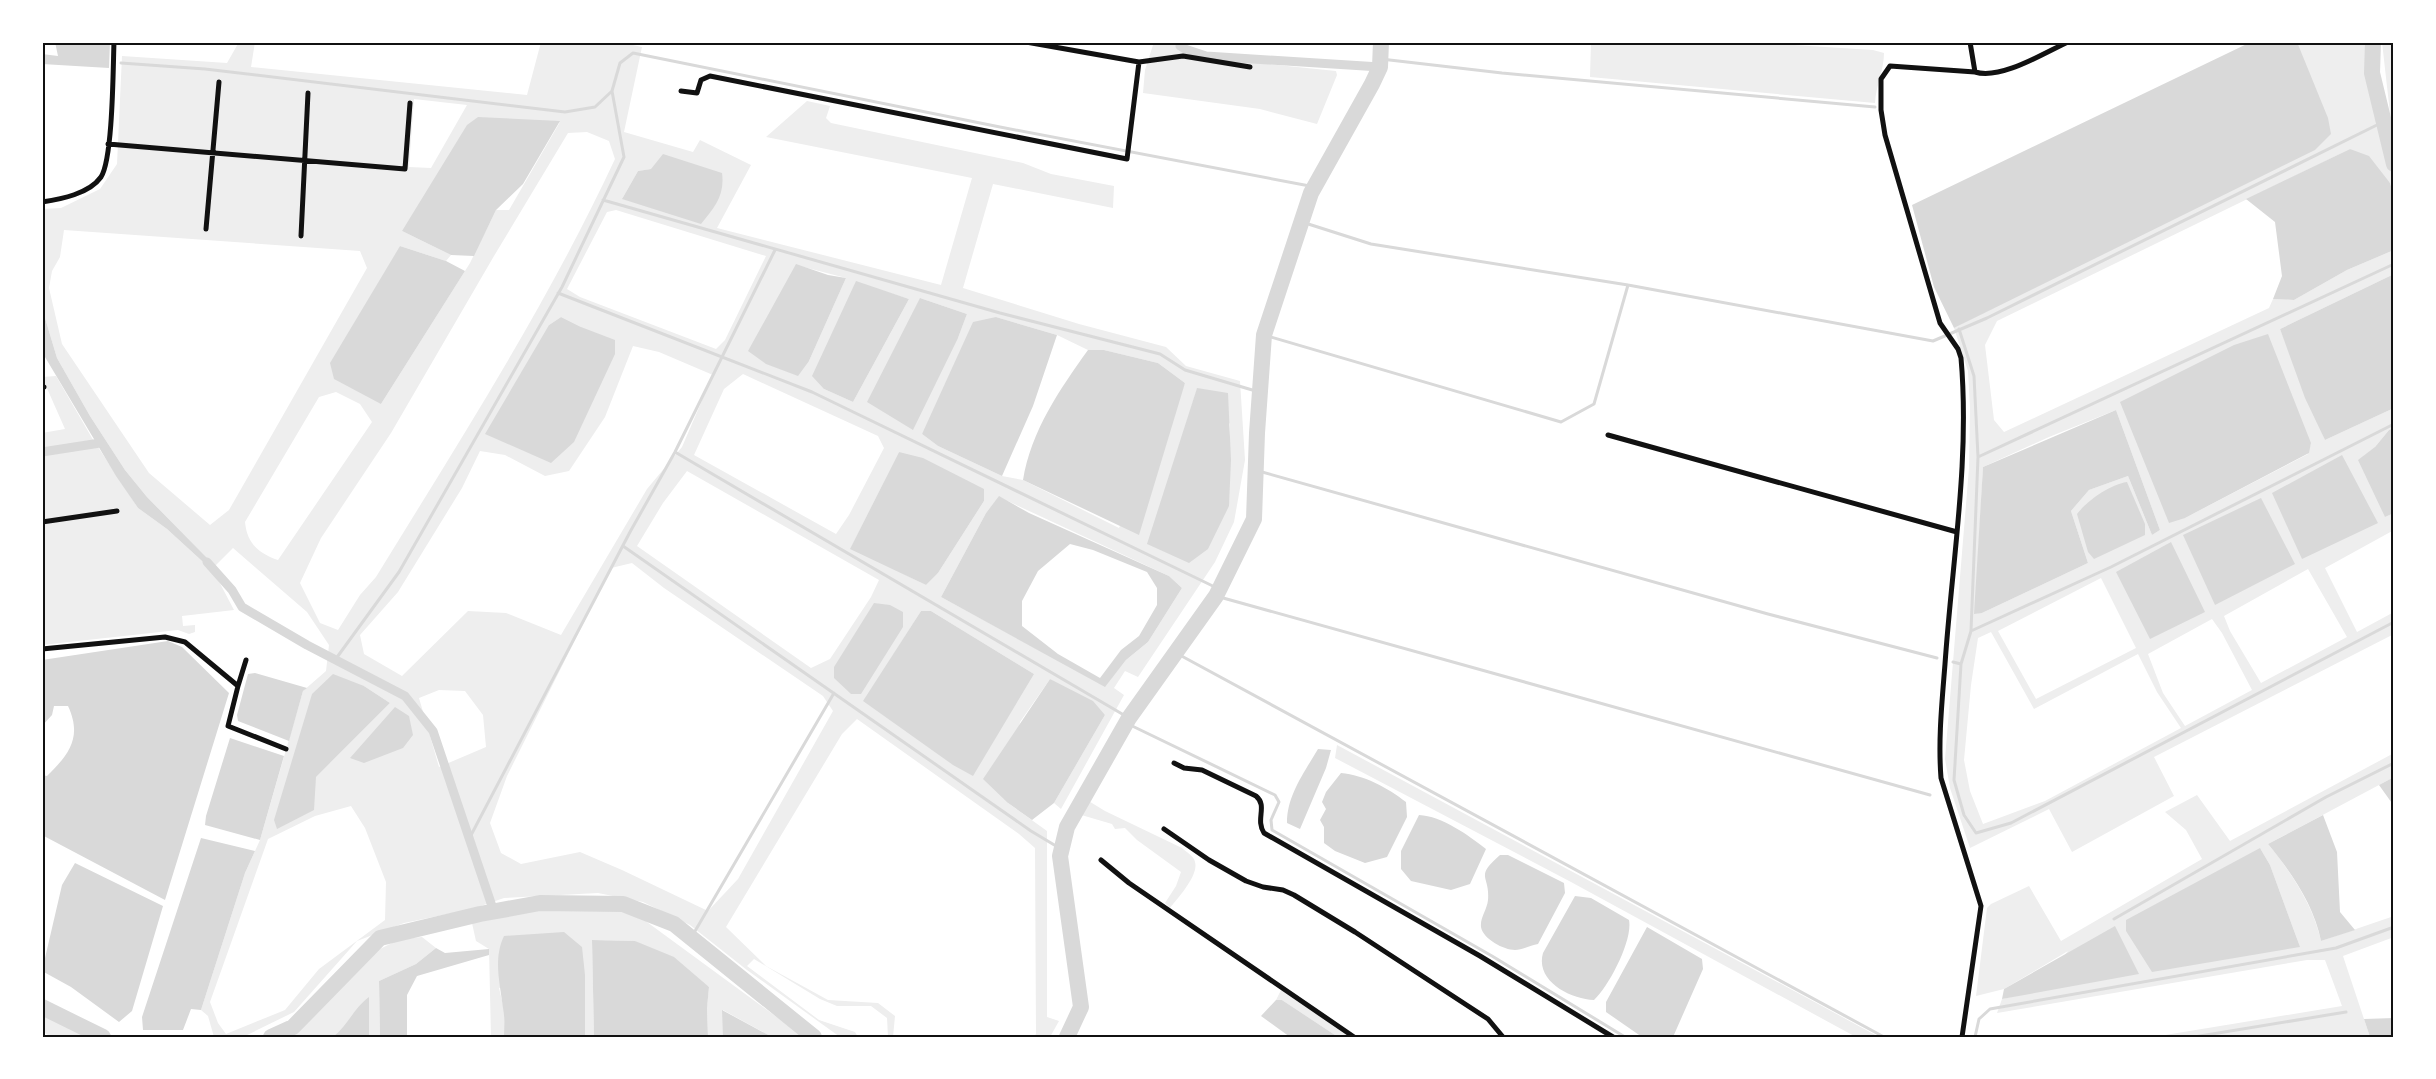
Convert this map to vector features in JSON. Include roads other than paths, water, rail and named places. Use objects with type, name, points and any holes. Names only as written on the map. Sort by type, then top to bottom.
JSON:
[{"type":"street","points":[[42,202],[67,196],[92,186],[101,177],[106,166],[114,42]]},
{"type":"street","points":[[1026,42],[1138,62],[1183,56],[1250,67]]},
{"type":"street","points":[[1970,42],[1975,72]]},
{"type":"street","points":[[1962,1037],[1981,906],[1941,778],[1939,757],[1946,632],[1957,532],[1964,429],[1961,358],[1958,349],[1940,323],[1930,292],[1886,135],[1881,79],[1890,66],[1994,74],[2068,42]]},
{"type":"street","points":[[681,91],[697,93],[701,80],[710,76],[1127,159],[1138,62]]},
{"type":"street","points":[[206,229],[219,82]]},
{"type":"street","points":[[301,236],[308,93]]},
{"type":"street","points":[[108,144],[405,169],[410,103]]},
{"type":"street","points":[[1608,435],[1957,532]]},
{"type":"street","points":[[42,522],[117,511]]},
{"type":"street","points":[[42,649],[165,637],[185,642],[238,686]]},
{"type":"street","points":[[246,660],[228,726],[286,749]]},
{"type":"street","points":[[1174,763],[1184,768],[1197,769],[1217,776],[1256,796],[1262,805],[1259,824],[1264,833],[1480,956],[1613,1037]]},
{"type":"street","points":[[1164,828],[1209,860],[1246,881],[1263,887],[1283,890],[1355,932],[1488,1019],[1503,1037]]},
{"type":"street","points":[[1101,860],[1129,883],[1354,1037]]},
{"type":"waterway","points":[[1181,42],[1180,46],[1185,49],[1206,56],[1380,67]]},
{"type":"waterway","points":[[1067,1037],[1081,1007],[1060,856],[1067,827],[1129,718],[1216,596],[1254,519],[1264,335],[1311,193],[1380,67],[1381,42]]},
{"type":"waterway","points":[[2373,42],[2372,73],[2394,164]]},
{"type":"waterway","points":[[335,660],[399,572],[562,287],[624,157],[612,91],[620,63],[633,53],[1000,127],[1315,187]]},
{"type":"waterway","points":[[1381,59],[1502,73],[1875,107]]},
{"type":"waterway","points":[[121,63],[205,69],[565,112],[595,107],[612,91]]},
{"type":"waterway","points":[[1302,222],[1371,244],[1628,285],[1933,341],[1987,318],[2383,122]]},
{"type":"waterway","points":[[603,200],[1000,313],[1160,354],[1185,370],[1259,392]]},
{"type":"waterway","points":[[469,839],[630,532],[675,452],[775,250]]},
{"type":"waterway","points":[[1978,457],[2394,264]]},
{"type":"waterway","points":[[1264,335],[1561,422],[1594,404],[1628,285]]},
{"type":"waterway","points":[[558,293],[812,392],[1219,589]]},
{"type":"waterway","points":[[1959,329],[1974,376],[1978,457],[1971,631]]},
{"type":"waterway","points":[[1953,662],[1961,664],[1971,631],[2111,567],[2394,424]]},
{"type":"waterway","points":[[42,452],[100,443]]},
{"type":"waterway","points":[[675,452],[1129,718]]},
{"type":"waterway","points":[[1255,470],[1768,614],[1937,658]]},
{"type":"waterway","points":[[623,546],[1031,831],[1061,849]]},
{"type":"waterway","points":[[207,562],[232,590],[242,607],[307,645],[405,696],[433,731],[494,912]]},
{"type":"waterway","points":[[1216,596],[1930,795]]},
{"type":"waterway","points":[[1961,664],[1954,780],[1964,815],[1976,833],[2011,823],[2394,622]]},
{"type":"waterway","points":[[1176,653],[1884,1037]]},
{"type":"waterway","points":[[691,938],[834,693]]},
{"type":"waterway","points":[[1126,723],[1275,795],[1279,802],[1271,820],[1272,830],[1492,956],[1625,1037]]},
{"type":"waterway","points":[[2114,919],[2326,797],[2394,763]]},
{"type":"waterway","points":[[271,1037],[293,1027],[380,938],[480,914],[540,903],[623,904],[674,924],[814,1037]]},
{"type":"waterway","points":[[1975,1037],[1979,1019],[1990,1009],[2336,948],[2394,927]]},
{"type":"waterway","points":[[42,1007],[103,1037]]},
{"type":"waterway","points":[[2194,1037],[2346,1012]]}]
